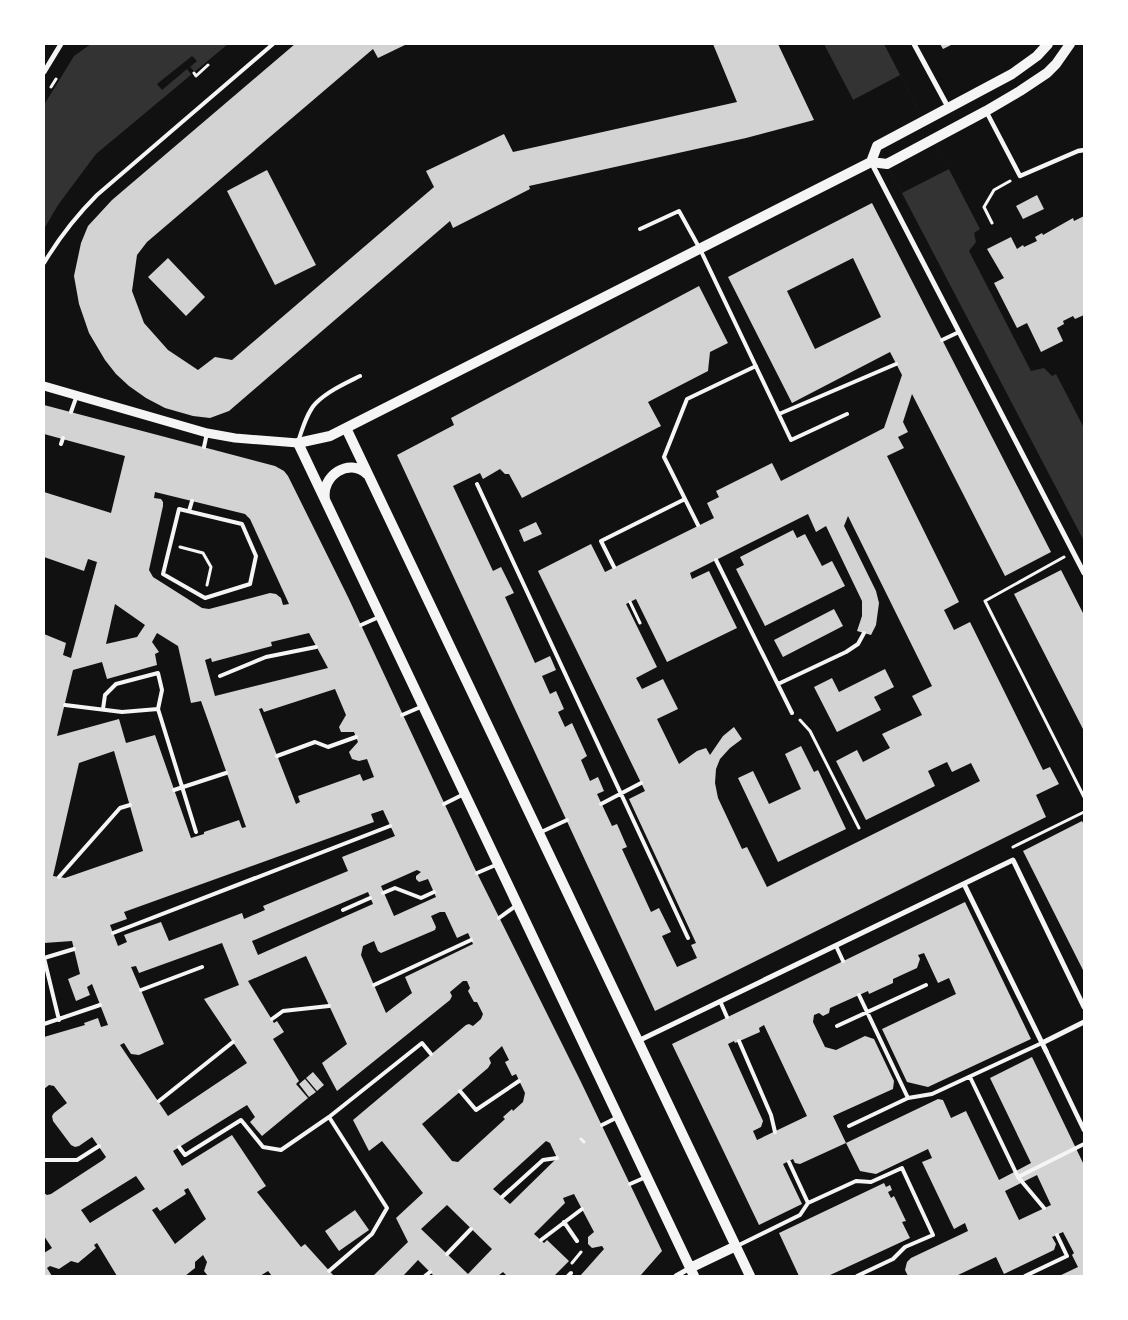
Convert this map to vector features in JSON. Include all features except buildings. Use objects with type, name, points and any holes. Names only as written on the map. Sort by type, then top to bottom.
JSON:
[{"type":"main road","points":[[871,162],[877,146],[1012,74],[1036,56],[1048,44]]},
{"type":"main road","points":[[736,1246],[692,1272],[298,442],[330,436],[871,162],[886,164],[986,111],[1047,73],[1070,44]]},
{"type":"main road","points":[[346,428],[750,1276]]},
{"type":"main road","points":[[327,505],[324,497],[325,487],[329,479],[336,472],[344,468],[362,469],[372,483]]},
{"type":"street","points":[[44,72],[62,44]]},
{"type":"street","points":[[914,44],[949,108]]},
{"type":"street","points":[[986,111],[1020,176],[1084,150]]},
{"type":"street","points":[[871,162],[1084,573]]},
{"type":"street","points":[[44,386],[207,433],[235,438],[298,442]]},
{"type":"street","points":[[638,1040],[1013,860],[1084,1007]]},
{"type":"street","points":[[964,884],[1084,1130]]},
{"type":"street","points":[[1042,1043],[1084,1022]]},
{"type":"street","points":[[676,1276],[692,1272]]},
{"type":"lane","points":[[44,263],[76,215],[96,194],[273,44]]},
{"type":"lane","points":[[640,229],[679,211],[700,248],[791,440],[847,414]]},
{"type":"lane","points":[[942,340],[959,332]]},
{"type":"lane","points":[[779,414],[896,364]]},
{"type":"lane","points":[[698,525],[664,457],[687,399],[756,366]]},
{"type":"lane","points":[[298,442],[316,403],[360,376]]},
{"type":"lane","points":[[71,412],[77,396]]},
{"type":"lane","points":[[204,447],[207,433]]},
{"type":"lane","points":[[61,444],[63,438]]},
{"type":"lane","points":[[477,484],[688,938]]},
{"type":"lane","points":[[614,567],[601,541],[685,499]]},
{"type":"lane","points":[[190,511],[192,501]]},
{"type":"lane","points":[[179,509],[190,511],[242,524],[256,556],[250,584],[205,598],[163,574],[179,509]]},
{"type":"lane","points":[[716,560],[792,713]]},
{"type":"lane","points":[[361,625],[380,616]]},
{"type":"lane","points":[[778,684],[846,652],[858,644],[864,633]]},
{"type":"lane","points":[[220,676],[266,657],[316,647]]},
{"type":"lane","points":[[102,710],[105,695],[116,684],[158,673],[162,690],[158,709],[196,832]]},
{"type":"lane","points":[[65,706],[122,712],[158,709]]},
{"type":"lane","points":[[402,715],[422,706]]},
{"type":"lane","points":[[277,756],[315,742],[328,747],[356,737]]},
{"type":"lane","points":[[174,790],[226,772]]},
{"type":"lane","points":[[601,804],[641,783]]},
{"type":"lane","points":[[444,804],[464,794]]},
{"type":"lane","points":[[59,877],[120,808],[130,805]]},
{"type":"lane","points":[[539,833],[567,820]]},
{"type":"lane","points":[[113,933],[390,826]]},
{"type":"lane","points":[[477,873],[498,864]]},
{"type":"lane","points":[[383,892],[395,888],[421,898],[434,892]]},
{"type":"lane","points":[[343,910],[370,898]]},
{"type":"lane","points":[[499,918],[517,905]]},
{"type":"lane","points":[[374,985],[471,940]]},
{"type":"lane","points":[[836,946],[843,961]]},
{"type":"lane","points":[[59,1020],[44,958],[74,949]]},
{"type":"lane","points":[[141,990],[202,967]]},
{"type":"lane","points":[[837,1026],[926,985]]},
{"type":"lane","points":[[859,995],[908,1098]]},
{"type":"lane","points":[[720,1001],[728,1017]]},
{"type":"lane","points":[[44,1024],[100,1004]]},
{"type":"lane","points":[[272,1019],[283,1011],[329,1006]]},
{"type":"lane","points":[[739,1041],[771,1115],[775,1132]]},
{"type":"lane","points":[[159,1101],[233,1042]]},
{"type":"lane","points":[[179,1147],[185,1155],[240,1120],[263,1147],[281,1150],[329,1117],[422,1043],[431,1054]]},
{"type":"lane","points":[[849,1126],[908,1098],[932,1094],[1042,1043]]},
{"type":"lane","points":[[970,1077],[1018,1177],[1044,1208]]},
{"type":"lane","points":[[460,1091],[476,1110],[519,1080]]},
{"type":"lane","points":[[329,1117],[387,1208],[372,1234],[330,1271]]},
{"type":"lane","points":[[602,1125],[618,1117]]},
{"type":"lane","points":[[1018,1177],[1084,1144]]},
{"type":"lane","points":[[44,1160],[77,1160],[99,1146]]},
{"type":"lane","points":[[502,1197],[543,1160],[557,1158]]},
{"type":"lane","points":[[789,1162],[808,1203]]},
{"type":"lane","points":[[736,1246],[800,1215],[808,1203],[856,1181],[871,1182],[902,1168],[932,1235],[905,1248],[893,1259],[856,1276]]},
{"type":"lane","points":[[630,1184],[646,1176]]},
{"type":"lane","points":[[541,1240],[582,1209]]},
{"type":"lane","points":[[564,1222],[577,1241]]},
{"type":"lane","points":[[447,1254],[471,1229]]},
{"type":"lane","points":[[1025,1276],[1067,1256],[1057,1235]]},
{"type":"lane","points":[[425,1276],[430,1272]]},
{"type":"path","points":[[194,73],[196,76],[208,65]]},
{"type":"path","points":[[992,222],[984,206],[994,190],[1020,176]]},
{"type":"path","points":[[170,545],[203,553],[211,567],[205,598]]},
{"type":"path","points":[[1056,561],[985,601],[1084,797]]},
{"type":"path","points":[[630,602],[640,622]]},
{"type":"path","points":[[792,713],[810,731],[860,828]]},
{"type":"path","points":[[1013,860],[1003,851],[1084,812]]},
{"type":"path","points":[[581,1139],[584,1142]]},
{"type":"path","points":[[569,1275],[572,1262],[583,1250],[577,1241]]},
{"type":"shaded area","points":[[91,44],[228,44],[96,154],[58,205],[44,229],[44,105],[74,56]]},
{"type":"shaded area","points":[[824,44],[884,44],[980,229],[974,233],[976,242],[969,251],[1031,371],[1044,368],[1052,376],[1056,374],[1084,428],[1084,541]]},
{"type":"pier","points":[[192,56],[197,61],[190,67],[195,72],[206,63],[208,65],[193,77],[187,69],[162,90],[157,84]]},
{"type":"pier","points":[[900,75],[949,169],[902,193],[853,100]]}]
